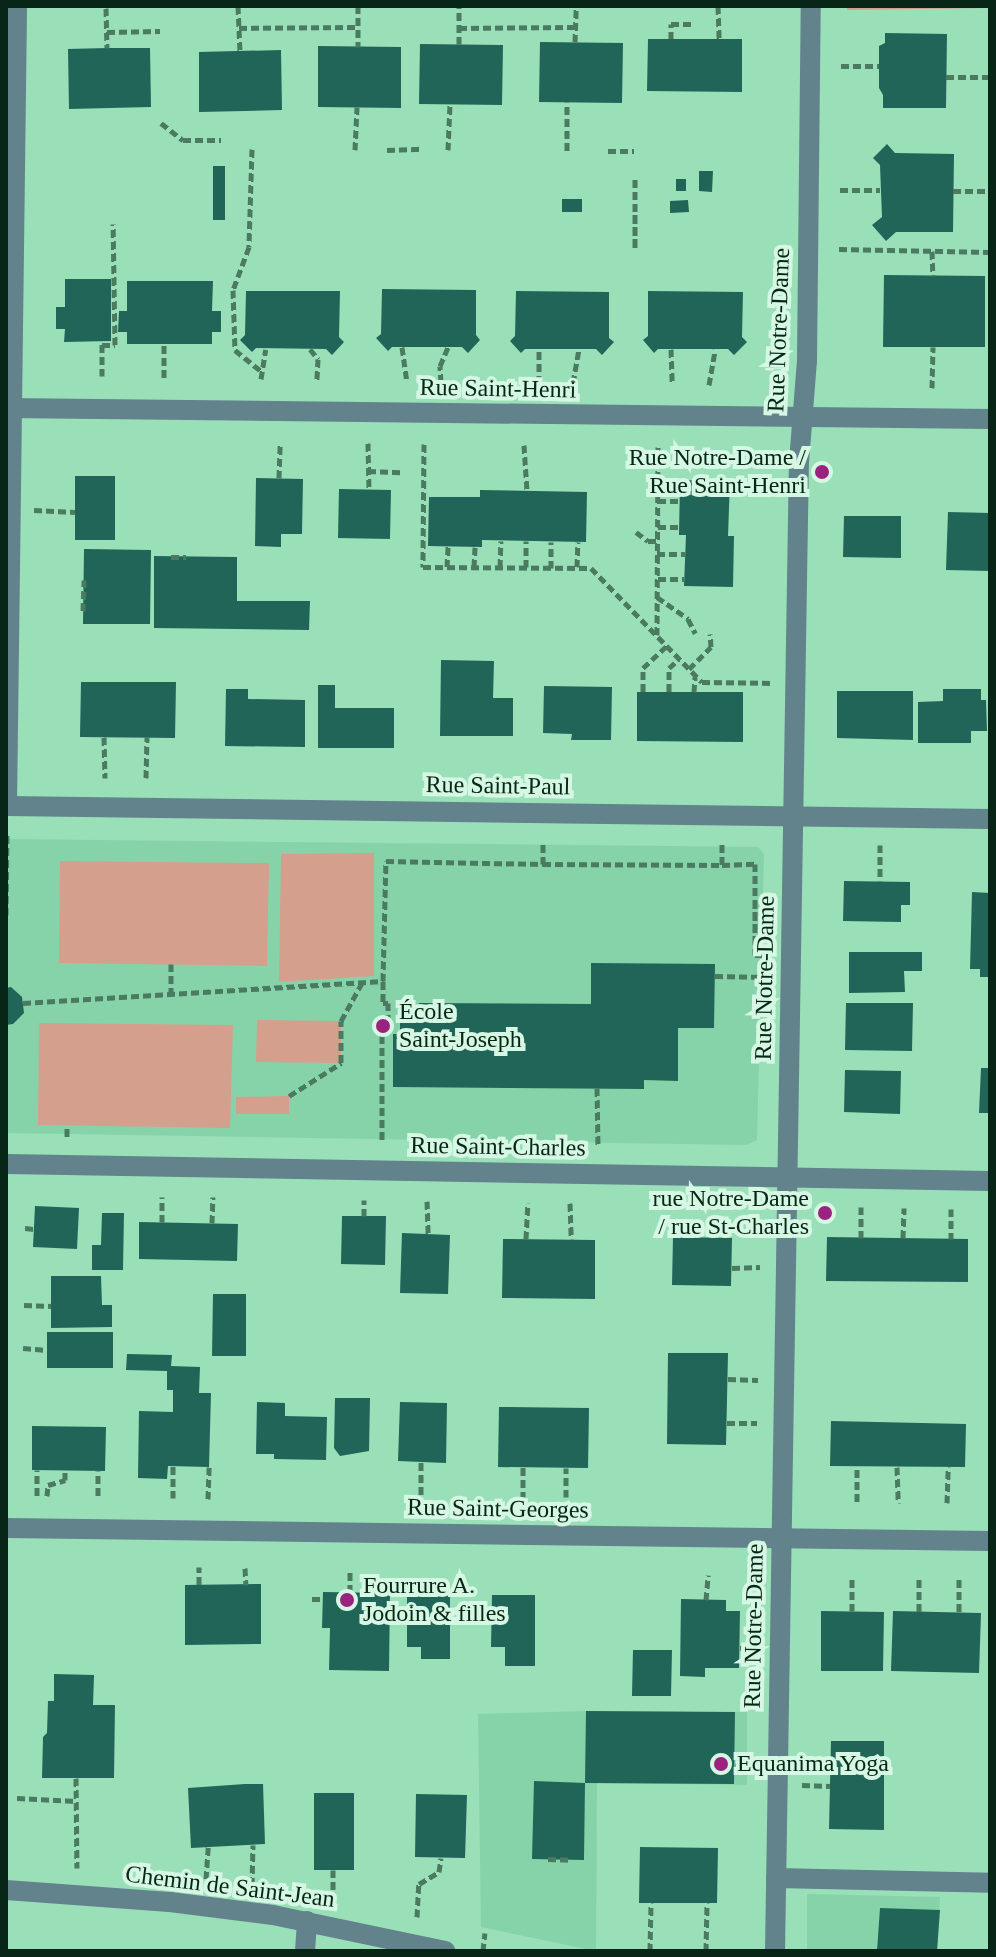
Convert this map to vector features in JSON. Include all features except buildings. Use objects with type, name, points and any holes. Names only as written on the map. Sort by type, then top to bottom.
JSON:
[{"type":"street","points":[[6,806],[9,408],[17,6]]},
{"type":"street","name":"Rue Notre-Dame","points":[[775,1951],[793,816],[802,417],[807,361],[811,6]]},
{"type":"street","name":"Rue Saint-Henri","points":[[9,408],[990,419]]},
{"type":"street","name":"Rue Saint-Paul","points":[[6,806],[990,819]]},
{"type":"street","name":"Rue Saint-Charles","points":[[6,1164],[990,1181]]},
{"type":"street","name":"Rue Saint-Georges","points":[[6,1528],[990,1541]]},
{"type":"street","points":[[776,1878],[990,1883]]},
{"type":"street","name":"Chemin de Saint-Jean","points":[[6,1890],[170,1902],[307,1921],[445,1951]]},
{"type":"street","points":[[305,1951],[307,1921]]},
{"type":"path","points":[[238,6],[240,51]]},
{"type":"path","points":[[358,6],[358,47]]},
{"type":"path","points":[[459,6],[459,44]]},
{"type":"path","points":[[575,42],[576,6]]},
{"type":"path","points":[[718,6],[719,39]]},
{"type":"path","points":[[106,8],[107,48]]},
{"type":"path","points":[[671,39],[671,24],[695,24]]},
{"type":"path","points":[[239,28],[358,27]]},
{"type":"path","points":[[459,28],[576,27]]},
{"type":"path","points":[[107,32],[160,31]]},
{"type":"path","points":[[841,66],[879,66]]},
{"type":"path","points":[[946,77],[990,77]]},
{"type":"path","points":[[567,102],[567,151]]},
{"type":"path","points":[[448,150],[450,105]]},
{"type":"path","points":[[355,150],[357,107]]},
{"type":"path","points":[[161,123],[183,140],[221,140]]},
{"type":"path","points":[[252,149],[249,247],[233,290],[235,350],[261,376],[266,349]]},
{"type":"path","points":[[387,150],[423,149]]},
{"type":"path","points":[[608,151],[634,151]]},
{"type":"path","points":[[635,179],[635,250]]},
{"type":"path","points":[[840,190],[880,190]]},
{"type":"path","points":[[953,191],[990,191]]},
{"type":"path","points":[[102,376],[102,343],[115,345],[113,224]]},
{"type":"path","points":[[839,249],[990,252]]},
{"type":"path","points":[[932,251],[933,276]]},
{"type":"path","points":[[164,344],[164,378]]},
{"type":"path","points":[[402,347],[407,382]]},
{"type":"path","points":[[441,382],[440,366],[448,347]]},
{"type":"path","points":[[932,388],[933,347]]},
{"type":"path","points":[[310,349],[318,359],[317,380]]},
{"type":"path","points":[[539,349],[539,383]]},
{"type":"path","points":[[573,383],[579,349]]},
{"type":"path","points":[[671,349],[672,384]]},
{"type":"path","points":[[709,385],[715,350]]},
{"type":"path","points":[[279,478],[280,443]]},
{"type":"path","points":[[368,443],[369,490]]},
{"type":"path","points":[[424,444],[423,567],[591,568],[702,682],[770,683]]},
{"type":"path","points":[[524,445],[527,491]]},
{"type":"path","points":[[657,636],[658,447]]},
{"type":"path","points":[[368,471],[401,472]]},
{"type":"path","points":[[658,501],[680,501]]},
{"type":"path","points":[[34,510],[75,512]]},
{"type":"path","points":[[658,527],[680,527]]},
{"type":"path","points":[[636,532],[648,541],[658,541]]},
{"type":"path","points":[[500,567],[501,541]]},
{"type":"path","points":[[526,541],[526,567]]},
{"type":"path","points":[[551,542],[551,568]]},
{"type":"path","points":[[577,567],[578,542]]},
{"type":"path","points":[[447,567],[448,546]]},
{"type":"path","points":[[474,567],[475,547]]},
{"type":"path","points":[[657,554],[685,554]]},
{"type":"path","points":[[171,557],[186,557]]},
{"type":"path","points":[[658,579],[684,579]]},
{"type":"path","points":[[83,611],[84,580]]},
{"type":"path","points":[[657,597],[688,619],[695,633]]},
{"type":"path","points":[[689,669],[711,647],[710,634]]},
{"type":"path","points":[[643,692],[643,668],[667,646]]},
{"type":"path","points":[[669,692],[669,668],[679,659]]},
{"type":"path","points":[[694,692],[695,675]]},
{"type":"path","points":[[721,683],[721,692]]},
{"type":"path","points":[[104,737],[105,778]]},
{"type":"path","points":[[146,778],[147,737]]},
{"type":"path","points":[[6,915],[7,834]]},
{"type":"path","points":[[543,841],[543,864]]},
{"type":"path","points":[[722,843],[722,865]]},
{"type":"path","points":[[880,845],[880,881]]},
{"type":"path","points":[[382,1142],[382,1024],[388,1024],[383,981],[386,861],[755,864],[755,955],[760,955]]},
{"type":"path","points":[[171,964],[171,994]]},
{"type":"path","points":[[715,976],[765,977]]},
{"type":"path","points":[[23,1003],[383,981]]},
{"type":"path","points":[[289,1096],[341,1063],[341,1021],[363,982]]},
{"type":"path","points":[[597,1088],[598,1145]]},
{"type":"path","points":[[67,1125],[67,1137]]},
{"type":"path","points":[[162,1197],[162,1222]]},
{"type":"path","points":[[212,1223],[213,1197]]},
{"type":"path","points":[[364,1200],[364,1216]]},
{"type":"path","points":[[427,1201],[428,1234]]},
{"type":"path","points":[[526,1239],[528,1203]]},
{"type":"path","points":[[570,1203],[571,1239]]},
{"type":"path","points":[[861,1207],[861,1238]]},
{"type":"path","points":[[903,1238],[904,1208]]},
{"type":"path","points":[[951,1209],[951,1239]]},
{"type":"path","points":[[25,1228],[34,1229]]},
{"type":"path","points":[[732,1268],[760,1267]]},
{"type":"path","points":[[24,1305],[51,1306]]},
{"type":"path","points":[[23,1348],[47,1350]]},
{"type":"path","points":[[728,1379],[758,1380]]},
{"type":"path","points":[[727,1423],[757,1423]]},
{"type":"path","points":[[421,1462],[421,1495]]},
{"type":"path","points":[[173,1466],[173,1498]]},
{"type":"path","points":[[857,1466],[857,1502]]},
{"type":"path","points":[[208,1499],[209,1467]]},
{"type":"path","points":[[523,1467],[523,1497]]},
{"type":"path","points":[[897,1467],[898,1503]]},
{"type":"path","points":[[947,1503],[948,1467]]},
{"type":"path","points":[[566,1468],[566,1497]]},
{"type":"path","points":[[37,1470],[37,1496]]},
{"type":"path","points":[[47,1496],[48,1485],[65,1480],[65,1470]]},
{"type":"path","points":[[98,1471],[98,1496]]},
{"type":"path","points":[[199,1567],[199,1585]]},
{"type":"path","points":[[245,1568],[246,1585]]},
{"type":"path","points":[[350,1570],[350,1592]]},
{"type":"path","points":[[706,1600],[708,1575]]},
{"type":"path","points":[[852,1578],[852,1611]]},
{"type":"path","points":[[919,1579],[919,1612]]},
{"type":"path","points":[[959,1579],[959,1612]]},
{"type":"path","points":[[312,1599],[323,1599]]},
{"type":"path","points":[[740,1648],[752,1647]]},
{"type":"path","points":[[735,1766],[751,1766]]},
{"type":"path","points":[[76,1778],[77,1868]]},
{"type":"path","points":[[802,1785],[830,1786]]},
{"type":"path","points":[[17,1798],[76,1801]]},
{"type":"path","points":[[252,1885],[253,1845]]},
{"type":"path","points":[[206,1879],[208,1847]]},
{"type":"path","points":[[417,1917],[419,1884],[439,1872],[441,1858]]},
{"type":"path","points":[[548,1859],[572,1860]]},
{"type":"path","points":[[333,1870],[333,1898]]},
{"type":"path","points":[[650,1951],[651,1903]]},
{"type":"path","points":[[706,1951],[707,1903]]},
{"type":"path","points":[[483,1951],[485,1933]]},
{"type":"shaded area","points":[[847,6],[990,6],[990,8],[847,10]]},
{"type":"shaded area","name":"École Saint-Joseph","points":[[6,839],[758,847],[764,854],[757,1140],[746,1145],[6,1133]]},
{"type":"shaded area","points":[[374,853],[374,976],[279,982],[281,854]]},
{"type":"shaded area","points":[[60,861],[269,863],[267,966],[59,963]]},
{"type":"shaded area","points":[[257,1020],[341,1021],[341,1063],[256,1062]]},
{"type":"shaded area","points":[[39,1023],[233,1025],[230,1128],[38,1125]]},
{"type":"shaded area","points":[[289,1096],[289,1114],[236,1114],[236,1097]]},
{"type":"shaded area","points":[[747,1712],[747,1785],[597,1783],[596,1951],[481,1927],[478,1714]]},
{"type":"shaded area","points":[[807,1894],[940,1897],[937,1951],[807,1951]]},
{"type":"place","name":"Rue Notre-Dame / Rue Saint-Henri","points":[[822,472]]},
{"type":"place","name":"École Saint-Joseph","points":[[383,1026]]},
{"type":"place","name":"rue Notre-Dame / rue St-Charles","points":[[825,1213]]},
{"type":"place","name":"Fourrure A. Jodoin & filles","points":[[347,1600]]},
{"type":"place","name":"Equanima Yoga","points":[[721,1764]]}]
